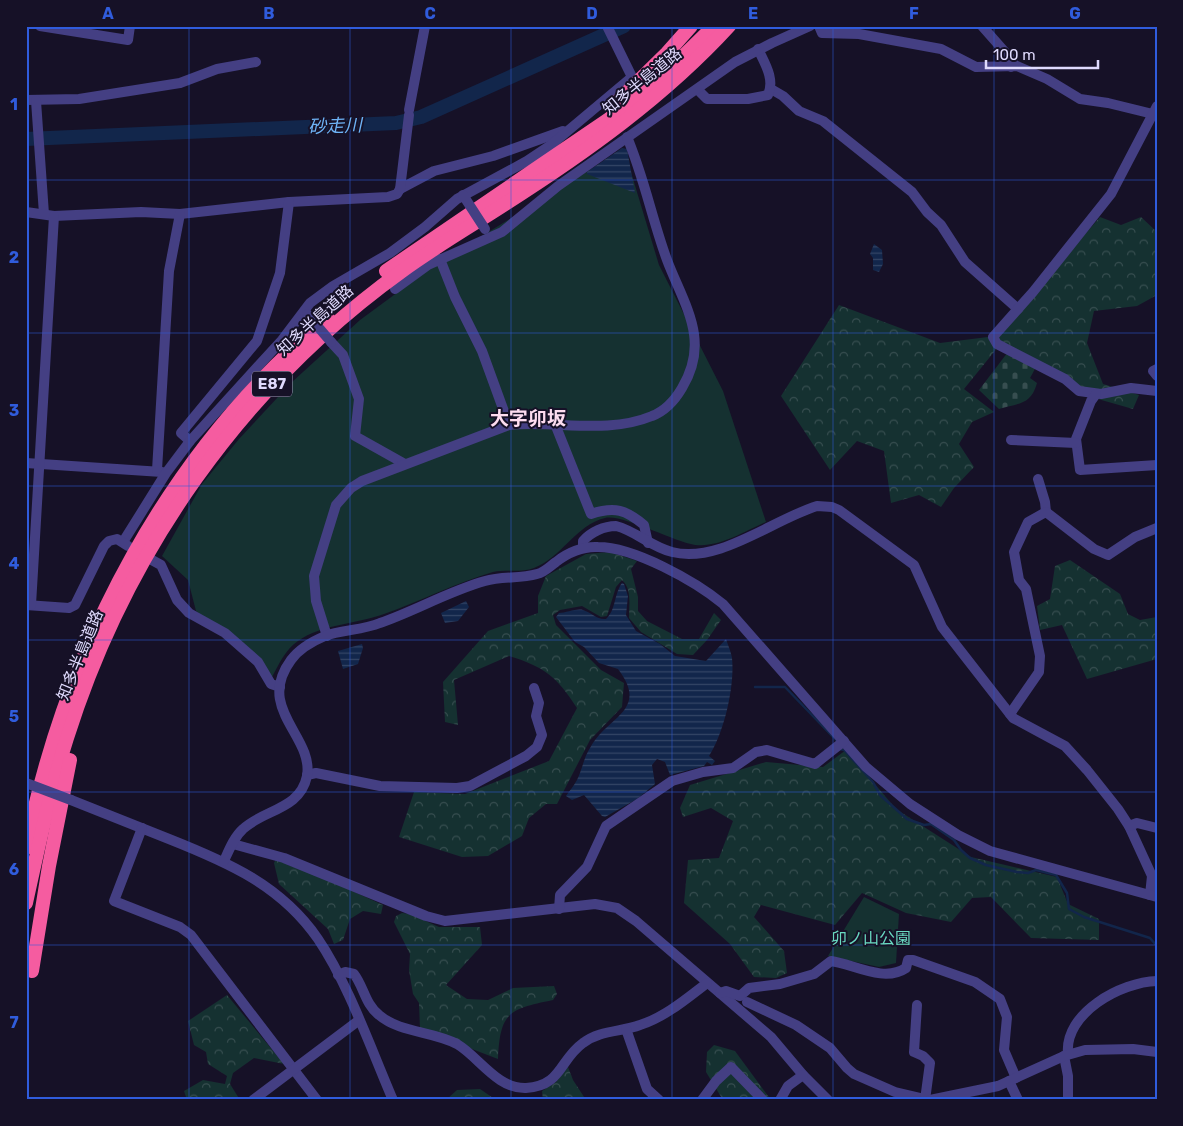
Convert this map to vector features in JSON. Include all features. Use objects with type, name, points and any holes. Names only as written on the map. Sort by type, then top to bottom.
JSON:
[{"type":"highway","points":[[543,165],[546,158],[616,104],[691,26]]},
{"type":"highway","name":"知多半島道路","points":[[26,848],[58,729],[95,630],[145,534],[203,448],[276,365],[324,321],[398,262],[543,165],[640,95],[714,26]]},
{"type":"highway","name":"知多半島道路","points":[[26,903],[57,773],[81,698],[96,660],[134,576],[184,494],[245,414],[284,372],[357,305],[403,270],[583,151],[646,103],[712,45],[729,26]]},
{"type":"highway","points":[[712,45],[722,43],[738,26]]},
{"type":"highway","points":[[32,971],[64,783],[81,716],[94,677],[96,660]]},
{"type":"street","points":[[40,26],[128,40],[130,26]]},
{"type":"street","points":[[26,212],[49,215],[141,212],[180,214],[289,202],[388,197],[397,194],[400,188],[409,112],[425,26]]},
{"type":"street","points":[[395,289],[424,267],[502,232],[558,186],[698,90],[712,78],[758,49],[810,26]]},
{"type":"street","points":[[819,26],[822,33],[859,34],[941,49],[976,67],[1018,66],[1080,99],[1155,112],[1111,194],[1018,309],[994,335],[994,341],[1065,379],[1080,391],[1096,394],[1131,388],[1157,391]]},
{"type":"street","points":[[982,26],[1012,60],[1014,64],[1011,67]]},
{"type":"street","points":[[256,62],[217,69],[180,83],[79,99],[31,100],[39,133],[49,215],[39,464],[28,605],[70,608],[75,605],[104,546],[112,539],[126,544],[162,472],[282,340],[305,313],[310,303],[333,286],[390,253],[463,195],[527,161],[570,130],[632,77],[609,31]]},
{"type":"street","points":[[698,90],[707,99],[759,98],[768,95],[771,89],[769,73],[758,49]]},
{"type":"street","points":[[771,89],[783,96],[799,111],[823,121],[912,192],[927,212],[941,226],[965,262],[1018,309]]},
{"type":"street","points":[[400,188],[448,166],[493,156],[570,130]]},
{"type":"street","points":[[327,636],[313,586],[321,549],[336,505],[351,488],[362,481],[509,425],[555,424],[602,427],[653,416],[674,400],[690,375],[695,338],[692,321],[682,293],[667,261],[636,158],[627,137]]},
{"type":"street","points":[[463,195],[490,238]]},
{"type":"street","points":[[190,441],[181,433],[257,341],[280,273],[289,202]]},
{"type":"street","points":[[162,472],[169,271],[180,214]]},
{"type":"street","points":[[440,260],[482,351],[509,425]]},
{"type":"street","points":[[305,313],[343,355],[359,399],[355,436],[405,464]]},
{"type":"street","points":[[1157,369],[1153,371],[1157,376]]},
{"type":"street","points":[[1096,394],[1078,431],[1076,443],[1080,470],[1157,465]]},
{"type":"street","points":[[555,424],[592,514],[604,510],[624,511],[644,525],[648,543]]},
{"type":"street","points":[[1011,440],[1076,443]]},
{"type":"street","points":[[26,463],[162,472]]},
{"type":"street","points":[[1038,479],[1046,502],[1046,512]]},
{"type":"street","points":[[224,861],[233,844],[247,825],[291,802],[304,787],[307,775],[306,758],[282,706],[280,688],[286,668],[297,653],[327,636],[380,623],[482,581],[536,574],[564,556],[583,548],[606,547],[620,550],[686,578],[709,593],[731,612],[866,767],[893,791],[976,844],[1015,859],[1153,896],[1152,876],[1129,826],[1118,809],[1074,754],[1010,714],[942,626],[914,565],[869,530],[834,507],[816,506],[807,509],[717,549],[699,554],[671,552],[648,543],[623,527],[608,526],[586,537],[583,541],[583,548]]},
{"type":"street","points":[[1010,714],[1039,672],[1040,656],[1026,589],[1018,580],[1014,552],[1028,522],[1046,512]]},
{"type":"street","points":[[1046,512],[1094,549],[1108,556],[1136,537],[1157,528]]},
{"type":"street","points":[[150,559],[162,565],[177,600],[189,613],[225,634],[258,662],[271,684],[280,688]]},
{"type":"street","points":[[307,775],[316,773],[380,786],[457,788],[470,786],[526,756],[537,748],[542,735],[536,716],[539,704],[534,688]]},
{"type":"street","points":[[560,909],[560,895],[587,868],[606,826],[663,786],[672,781],[703,772],[733,768],[760,751],[776,751],[815,764],[844,741]]},
{"type":"street","points":[[26,783],[224,861],[267,886],[298,914],[319,940],[338,975],[393,1100]]},
{"type":"street","points":[[1129,826],[1137,823],[1157,828]]},
{"type":"street","points":[[142,828],[114,901],[180,927],[191,935],[317,1100]]},
{"type":"street","points":[[233,844],[284,858],[436,919],[454,921],[595,904],[617,908],[636,921],[771,1037],[803,1075],[828,1100]]},
{"type":"street","points":[[720,994],[723,991],[740,996],[749,988],[780,984],[814,974],[830,961],[860,970],[886,972],[903,970],[906,968],[908,960],[913,960],[973,981],[1000,999],[1007,1018],[1004,1050],[1018,1100]]},
{"type":"street","points":[[338,975],[345,972],[354,974],[367,1001],[382,1018],[458,1045],[491,1074],[519,1087],[534,1087],[547,1083],[554,1078],[576,1048],[584,1042],[606,1032],[626,1029],[655,1019],[707,983]]},
{"type":"street","points":[[1068,1100],[1066,1055],[1078,1020],[1085,1011],[1132,985],[1157,981]]},
{"type":"street","points":[[747,1002],[796,1025],[830,1048],[847,1068],[861,1077],[894,1092],[927,1100],[951,1098],[998,1086],[1066,1055],[1085,1050],[1112,1049],[1157,1052]]},
{"type":"street","points":[[917,1005],[914,1052],[923,1056],[930,1063],[927,1100]]},
{"type":"street","points":[[253,1100],[358,1021]]},
{"type":"street","points":[[626,1029],[646,1089],[659,1100]]},
{"type":"street","points":[[702,1100],[716,1081],[731,1067],[763,1100]]},
{"type":"street","points":[[780,1100],[788,1086],[803,1075]]},
{"type":"green space","points":[[624,149],[659,265],[723,391],[766,522],[732,538],[713,544],[695,545],[624,520],[605,518],[585,527],[552,557],[534,568],[493,572],[465,581],[384,614],[307,635],[289,649],[272,677],[196,611],[188,580],[162,556],[202,484],[239,439],[292,382],[360,320],[436,264]]},
{"type":"green space","points":[[1100,217],[1121,225],[1141,217],[1157,232],[1157,295],[1137,306],[1094,311],[1087,343],[1103,384],[1139,395],[1133,409],[1098,399],[998,347],[964,389],[994,412],[972,422],[959,444],[974,467],[954,488],[941,507],[919,495],[891,503],[884,451],[857,441],[830,470],[781,396],[839,305],[940,343],[996,336]]},
{"type":"green space","points":[[1008,352],[1036,367],[1030,378],[1037,383],[1028,399],[999,409],[979,390]]},
{"type":"green space","points":[[610,552],[637,561],[631,569],[638,597],[638,611],[647,621],[682,639],[699,639],[714,613],[721,620],[707,640],[693,655],[677,654],[641,632],[629,618],[629,593],[622,580],[616,587],[607,616],[601,617],[582,606],[560,610],[553,615],[556,625],[601,670],[624,683],[622,707],[590,740],[557,804],[546,804],[529,818],[522,836],[488,856],[462,857],[399,837],[414,792],[465,794],[549,761],[577,708],[563,688],[549,674],[532,664],[509,656],[454,680],[458,725],[445,722],[443,682],[488,631],[538,613],[538,596],[546,576],[586,554]]},
{"type":"green space","points":[[1070,560],[1120,594],[1128,614],[1140,620],[1157,617],[1157,659],[1087,679],[1062,625],[1040,630],[1037,606],[1050,599],[1055,566]]},
{"type":"green space","points":[[846,750],[896,809],[971,857],[1057,877],[1068,904],[1099,919],[1099,940],[1031,938],[991,897],[972,898],[951,922],[906,913],[862,893],[835,925],[761,905],[754,917],[784,951],[787,973],[776,978],[754,977],[730,944],[684,903],[688,860],[719,858],[733,821],[711,808],[683,817],[680,808],[690,785],[766,762],[823,767]]},
{"type":"green space","points":[[276,859],[282,859],[288,865],[317,875],[383,905],[381,914],[363,911],[350,919],[343,940],[334,944],[328,929],[279,884],[274,863]]},
{"type":"green space","name":"卯ノ山公園","points":[[864,897],[899,914],[896,963],[879,967],[828,956]]},
{"type":"green space","points":[[402,913],[410,914],[439,927],[480,927],[482,945],[446,985],[467,999],[488,1000],[513,988],[554,986],[557,994],[553,1000],[526,1006],[510,1015],[501,1031],[498,1059],[420,1029],[419,1003],[413,994],[409,970],[410,954],[394,922],[396,916]]},
{"type":"green space","points":[[227,995],[284,1064],[254,1058],[233,1073],[230,1084],[240,1100],[199,1100],[186,1097],[184,1091],[203,1080],[225,1084],[227,1076],[208,1064],[206,1052],[194,1045],[188,1021]]},
{"type":"green space","points":[[714,1045],[735,1051],[771,1100],[723,1100],[706,1072],[707,1052]]},
{"type":"green space","points":[[568,1067],[573,1080],[586,1100],[543,1100],[542,1091],[556,1082]]},
{"type":"green space","points":[[480,1089],[496,1100],[446,1100],[457,1090]]},
{"type":"water","points":[[622,148],[627,149],[635,193],[587,174],[587,172]]},
{"type":"water","points":[[874,244],[882,250],[883,264],[879,272],[873,270],[873,258],[870,254]]},
{"type":"water","points":[[622,583],[628,596],[626,615],[636,631],[660,644],[675,656],[706,661],[726,639],[732,658],[732,682],[724,722],[709,756],[715,761],[712,765],[707,762],[704,766],[670,775],[665,762],[657,759],[652,765],[655,784],[637,799],[605,817],[584,795],[572,800],[566,796],[577,780],[590,748],[597,737],[622,712],[628,704],[630,695],[627,683],[618,669],[599,663],[584,647],[575,642],[556,617],[559,613],[581,610],[606,619],[612,611]]},
{"type":"water","points":[[466,601],[469,607],[458,621],[445,623],[441,613]]},
{"type":"water","points":[[362,644],[363,648],[358,664],[343,669],[338,651]]},
{"type":"waterway","name":"砂走川","points":[[26,139],[396,123],[421,117],[624,26]]},
{"type":"waterway","points":[[755,687],[785,687],[836,740]]},
{"type":"waterway","points":[[840,749],[844,750],[873,782],[880,795],[907,819],[924,825],[931,824],[954,840],[970,858],[986,865],[1017,872],[1028,873],[1036,870],[1056,875],[1067,893],[1069,909],[1084,917],[1150,938],[1156,945],[1157,963]]},
{"type":"district","name":"大字卯坂","points":[[528,418]]}]
